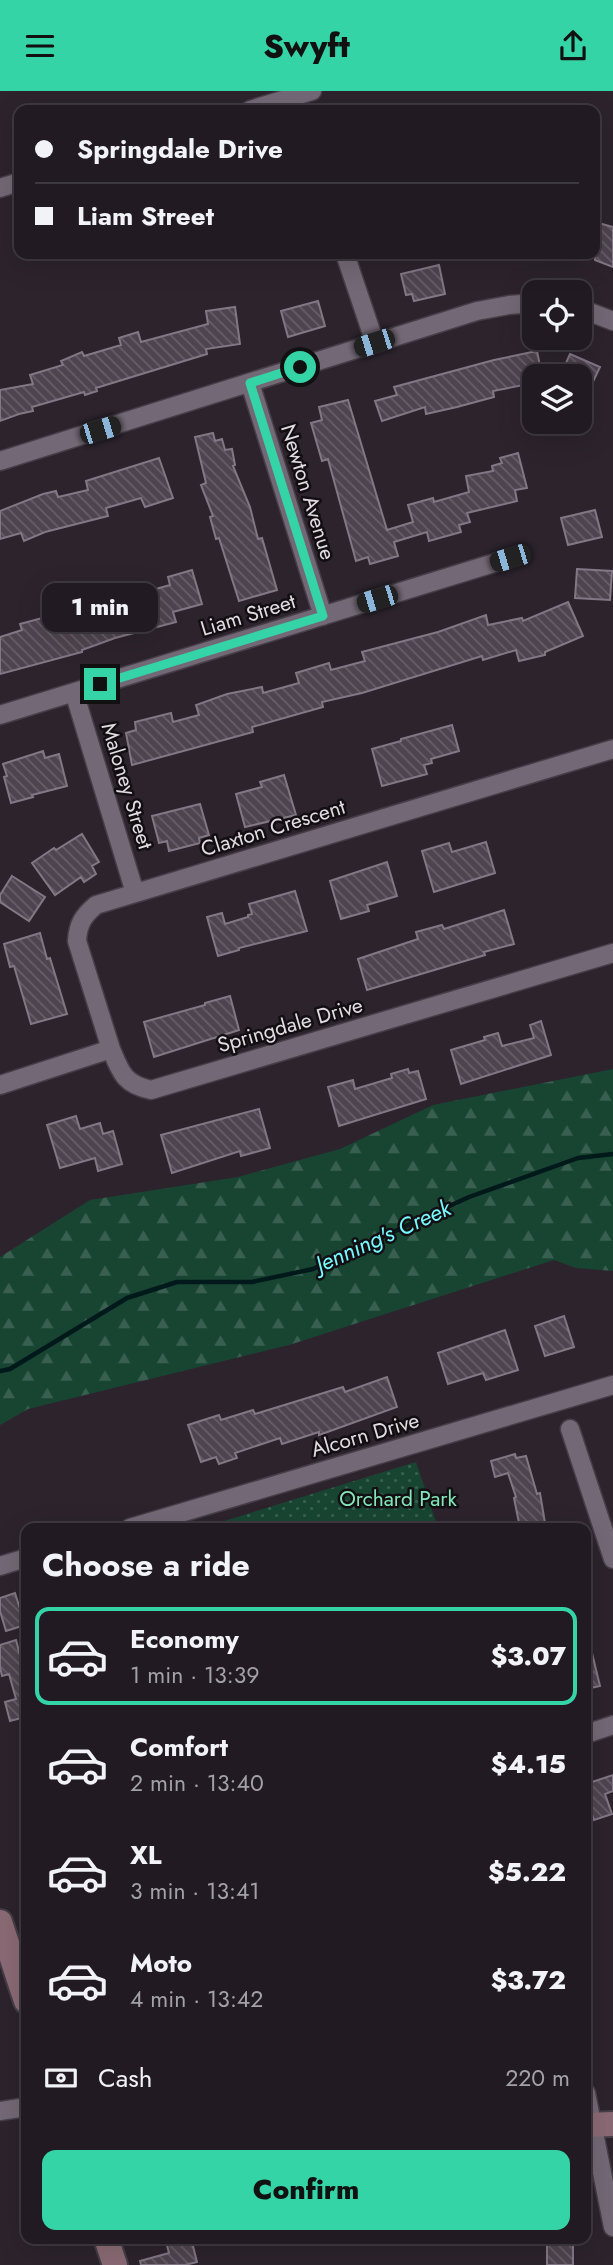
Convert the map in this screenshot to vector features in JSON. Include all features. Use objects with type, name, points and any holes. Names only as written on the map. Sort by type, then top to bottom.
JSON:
[{"type":"main road","points":[[0,1922],[21,1986]]},
{"type":"main road","points":[[108,2244],[115,2265]]},
{"type":"street","points":[[274,105],[302,99]]},
{"type":"street","points":[[347,259],[374,343]]},
{"type":"street","points":[[0,461],[477,311],[522,304]]},
{"type":"street","points":[[592,313],[613,321]]},
{"type":"street","name":"Newton Avenue","points":[[250,383],[323,616]]},
{"type":"street","name":"Liam Street","points":[[0,715],[510,558]]},
{"type":"street","name":"Maloney Street","points":[[74,692],[135,893]]},
{"type":"street","name":"Claxton Crescent","points":[[111,1049],[77,941],[78,927],[84,915],[96,905],[613,749]]},
{"type":"street","name":"Springdale Drive","points":[[111,1049],[122,1074],[134,1086],[151,1090],[613,953]]},
{"type":"street","points":[[0,1085],[111,1049]]},
{"type":"street","name":"Alcorn Drive","points":[[147,1523],[613,1385]]},
{"type":"street","points":[[570,1430],[613,1559]]},
{"type":"street","points":[[0,1566],[21,1560]]},
{"type":"street","points":[[591,1732],[613,1725]]},
{"type":"street","points":[[0,2112],[21,2108]]},
{"type":"street","points":[[591,2108],[597,2125],[613,2227]]},
{"type":"green space","points":[[613,1069],[613,1271],[576,1268],[554,1260],[289,1345],[28,1409],[0,1425],[0,1257],[90,1200],[238,1177],[340,1149],[433,1105]]},
{"type":"green space","name":"Orchard Park","points":[[416,1462],[436,1523],[218,1523]]},
{"type":"building","points":[[600,223],[613,227],[613,267],[595,260],[600,259]]},
{"type":"building","points":[[439,265],[445,294],[414,301],[412,294],[406,295],[401,274]]},
{"type":"building","points":[[318,301],[325,326],[288,337],[281,311]]},
{"type":"building","points":[[235,307],[240,344],[206,349],[207,354],[96,388],[97,391],[85,395],[84,392],[32,407],[33,411],[0,421],[0,390],[33,384],[30,375],[63,365],[61,361],[82,352],[84,356],[121,345],[119,338],[138,332],[141,342],[208,324],[206,311]]},
{"type":"building","points":[[537,351],[540,364],[522,364],[522,385],[493,391],[494,397],[426,414],[425,407],[382,421],[375,401],[397,395],[394,387]]},
{"type":"building","points":[[570,354],[600,367],[592,384],[592,364],[565,364]]},
{"type":"building","points":[[348,400],[387,530],[413,522],[408,505],[433,498],[434,502],[469,492],[466,476],[493,471],[492,466],[502,463],[500,458],[518,453],[527,488],[515,490],[517,501],[467,513],[470,522],[459,525],[461,532],[429,541],[427,532],[394,542],[398,556],[370,564],[368,557],[356,561],[328,459],[322,461],[311,423],[322,420],[319,407]]},
{"type":"building","points":[[213,433],[215,441],[222,439],[225,450],[232,449],[233,466],[250,507],[258,539],[262,538],[277,590],[239,601],[219,538],[216,539],[210,517],[213,516],[201,485],[206,483],[195,437]]},
{"type":"building","points":[[159,458],[173,498],[145,507],[141,498],[106,508],[108,516],[45,532],[24,541],[21,533],[0,539],[0,511],[43,494],[56,491],[58,497],[88,490],[86,481]]},
{"type":"building","points":[[595,510],[602,537],[568,545],[561,518]]},
{"type":"building","points":[[577,569],[612,571],[610,600],[575,598]]},
{"type":"building","points":[[192,570],[202,604],[173,612],[176,622],[115,638],[82,652],[0,674],[0,637],[22,630],[20,624],[143,595],[142,593],[170,585],[168,577]]},
{"type":"building","points":[[568,602],[583,636],[545,652],[545,655],[519,661],[516,650],[483,660],[482,656],[362,693],[322,702],[323,707],[252,727],[253,732],[132,765],[126,733],[136,730],[135,722],[171,713],[173,722],[199,715],[196,705],[227,694],[262,687],[263,693],[299,683],[296,673],[329,663],[331,670],[365,661],[362,652],[438,632],[486,615],[488,625],[522,618],[523,621]]},
{"type":"building","points":[[452,725],[459,751],[431,759],[432,763],[424,765],[427,774],[382,786],[372,749]]},
{"type":"building","points":[[43,751],[45,758],[59,754],[67,786],[11,803],[3,764]]},
{"type":"building","points":[[284,775],[296,815],[245,827],[236,794],[262,787],[260,782]]},
{"type":"building","points":[[200,804],[209,835],[199,838],[200,843],[169,851],[167,841],[159,843],[152,816]]},
{"type":"building","points":[[82,834],[99,862],[92,866],[96,874],[84,882],[81,877],[55,895],[32,863]]},
{"type":"building","points":[[486,842],[495,873],[434,892],[422,851],[449,843],[452,852]]},
{"type":"building","points":[[387,862],[397,896],[367,905],[369,911],[341,919],[330,881]]},
{"type":"building","points":[[12,876],[45,897],[29,921],[0,902],[0,895]]},
{"type":"building","points":[[295,891],[307,931],[218,956],[207,917],[222,913],[225,924],[252,914],[249,904]]},
{"type":"building","points":[[504,910],[514,944],[367,990],[358,959],[418,939],[416,932],[442,925],[444,929]]},
{"type":"building","points":[[40,933],[67,1014],[31,1024],[14,966],[10,967],[4,944]]},
{"type":"building","points":[[230,996],[239,1030],[154,1057],[144,1022]]},
{"type":"building","points":[[541,1021],[551,1055],[461,1084],[451,1050],[485,1040],[484,1037],[498,1033],[502,1046],[534,1038],[530,1025]]},
{"type":"building","points":[[408,1069],[409,1073],[418,1071],[426,1099],[339,1126],[328,1087],[353,1080],[355,1089],[392,1078],[391,1074]]},
{"type":"building","points":[[259,1109],[270,1148],[241,1156],[240,1151],[172,1173],[161,1135]]},
{"type":"building","points":[[76,1116],[80,1129],[100,1123],[103,1134],[113,1131],[122,1164],[98,1171],[95,1158],[60,1168],[47,1125]]},
{"type":"building","points":[[564,1316],[574,1347],[545,1356],[535,1326]]},
{"type":"building","points":[[505,1330],[518,1370],[486,1380],[483,1373],[448,1384],[438,1353]]},
{"type":"building","points":[[387,1377],[397,1407],[319,1435],[319,1432],[282,1444],[280,1438],[235,1453],[237,1458],[219,1464],[216,1457],[201,1462],[188,1425],[219,1415],[221,1420],[253,1410],[255,1414],[343,1387],[345,1392]]},
{"type":"building","points":[[515,1454],[516,1458],[526,1456],[537,1494],[540,1493],[545,1523],[519,1523],[514,1498],[516,1497],[508,1473],[495,1477],[491,1461]]},
{"type":"building","points":[[15,1593],[21,1612],[21,1626],[6,1631],[0,1611],[0,1598]]},
{"type":"building","points":[[16,1640],[21,1659],[21,1718],[10,1721],[5,1702],[16,1699],[9,1674],[2,1676],[0,1645]]},
{"type":"building","points":[[591,1649],[600,1686],[591,1688]]},
{"type":"building","points":[[613,1775],[613,1791],[605,1794],[612,1814],[594,1820],[591,1811],[591,1782]]},
{"type":"building","points":[[167,2244],[192,2244],[197,2262],[185,2265],[141,2265],[140,2261],[169,2253]]},
{"type":"building","points":[[547,2245],[573,2245],[573,2265],[547,2265]]},
{"type":"waterway","name":"Jenning's Creek","points":[[0,1371],[10,1369],[127,1298],[177,1282],[252,1282],[313,1269],[469,1197],[578,1158],[613,1154]]},
{"type":"route","points":[[100,684],[323,616],[250,383],[300,367]]}]
